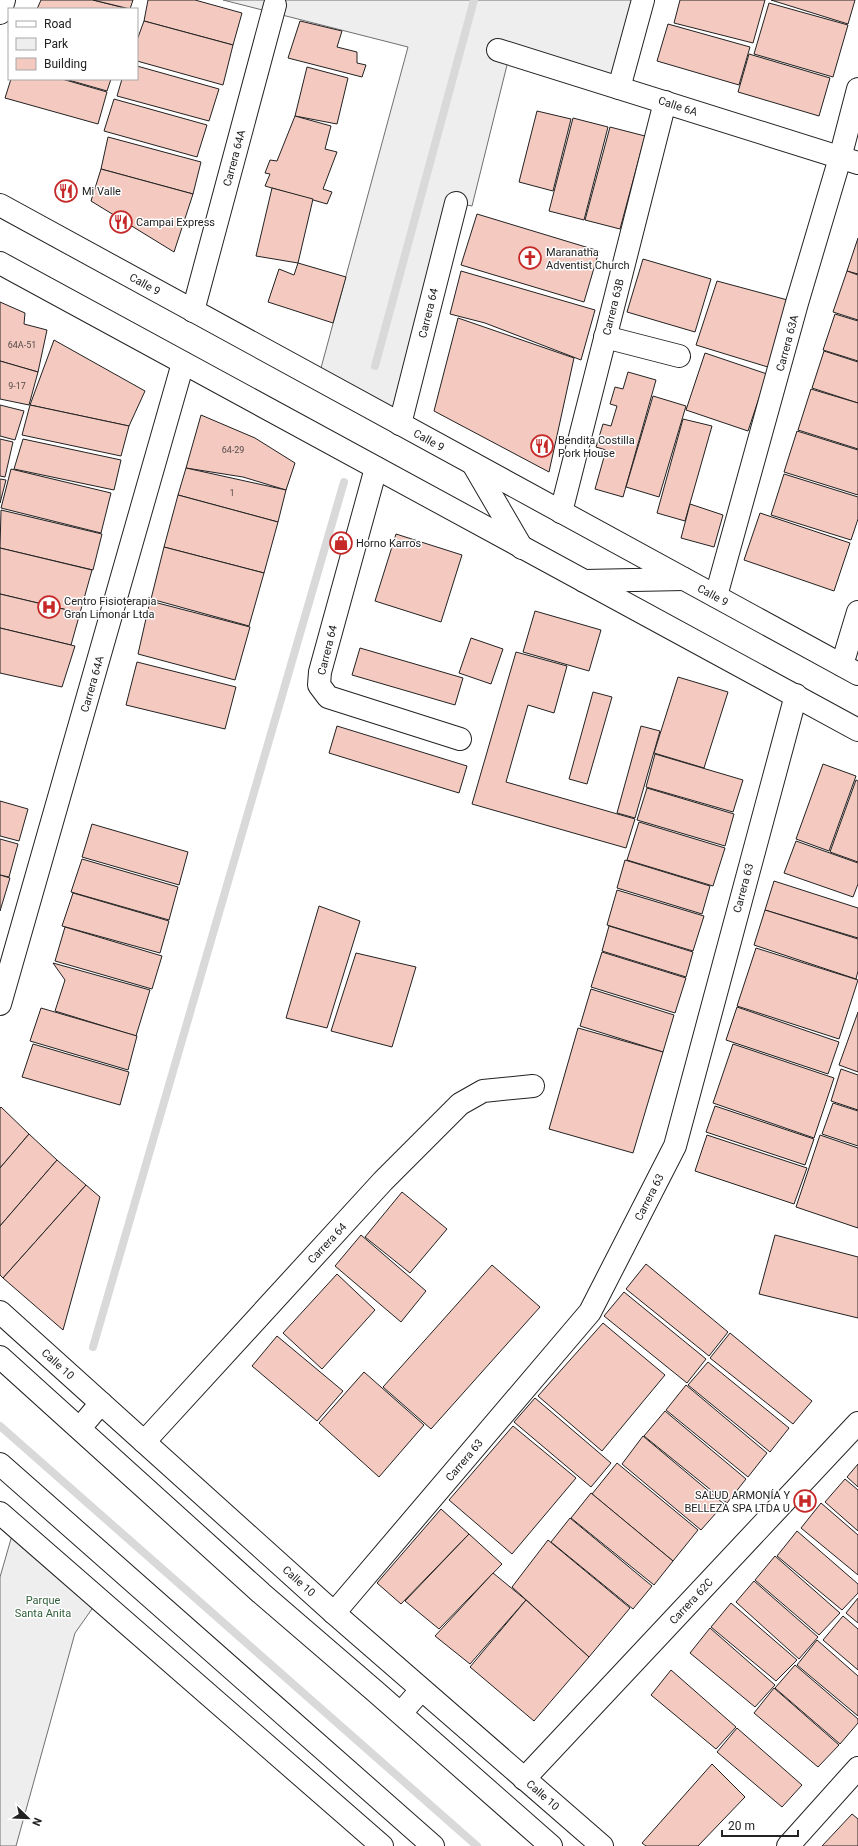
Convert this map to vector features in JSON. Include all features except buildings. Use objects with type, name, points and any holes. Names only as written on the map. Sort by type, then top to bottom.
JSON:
[{"type":"street","points":[[0,13],[4,0]]},
{"type":"street","points":[[619,88],[643,0]]},
{"type":"street","name":"Carrera 64A","points":[[193,311],[275,5]]},
{"type":"street","name":"Calle 6A","points":[[498,50],[849,161]]},
{"type":"street","name":"Carrera 63A","points":[[716,596],[797,304],[849,161],[858,89]]},
{"type":"street","name":"Carrera 63B","points":[[561,512],[665,102]]},
{"type":"street","name":"Carrera 64","points":[[400,424],[456,203]]},
{"type":"street","name":"Calle 9","points":[[0,205],[850,670]]},
{"type":"street","points":[[0,264],[858,730]]},
{"type":"street","points":[[605,337],[679,356]]},
{"type":"street","name":"Carrera 64A","points":[[0,1004],[184,363]]},
{"type":"street","points":[[473,464],[522,548]]},
{"type":"street","name":"Carrera 64","points":[[376,468],[320,672],[319,685],[328,697],[460,739]]},
{"type":"street","points":[[583,581],[684,579]]},
{"type":"street","points":[[850,670],[858,612]]},
{"type":"street","name":"Carrera 63","points":[[334,1613],[590,1312],[675,1146],[796,695]]},
{"type":"street","name":"Carrera 64","points":[[144,1442],[383,1181],[460,1104],[484,1091],[533,1086]]},
{"type":"street","name":"Calle 10","points":[[0,1312],[334,1613],[602,1846]]},
{"type":"street","points":[[0,1357],[261,1593],[401,1713],[551,1846]]},
{"type":"street","points":[[80,1428],[101,1403]]},
{"type":"street","name":"Carrera 62C","points":[[524,1779],[858,1423]]},
{"type":"street","points":[[0,1464],[433,1846]]},
{"type":"street","points":[[0,1512],[382,1846]]},
{"type":"street","points":[[401,1713],[421,1690]]},
{"type":"street","points":[[788,1846],[858,1768]]},
{"type":"green space","points":[[223,0],[643,0],[619,88],[510,53],[472,206],[457,203],[400,424],[318,379],[408,47]]},
{"type":"green space","name":"Parque Santa Anita","points":[[15,1525],[99,1599],[75,1633],[16,1846],[0,1846],[0,1577]]},
{"type":"waterway","points":[[375,366],[474,0]]},
{"type":"waterway","points":[[93,1347],[344,482]]},
{"type":"waterway","points":[[0,1426],[477,1846]]},
{"type":"place","name":"Mi Valle","points":[[66,191]]},
{"type":"place","name":"Campai Express","points":[[121,222]]},
{"type":"place","name":"Maranatha Adventist Church","points":[[530,258]]},
{"type":"place","name":"Bendita Costilla Pork House","points":[[542,446]]},
{"type":"place","name":"Horno Karros","points":[[341,543]]},
{"type":"place","name":"Centro Fisioterapia Gran Limonar Ltda","points":[[49,607]]},
{"type":"place","name":"SALUD ARMONÍA Y BELLEZA SPA LTDA U","points":[[805,1501]]}]
